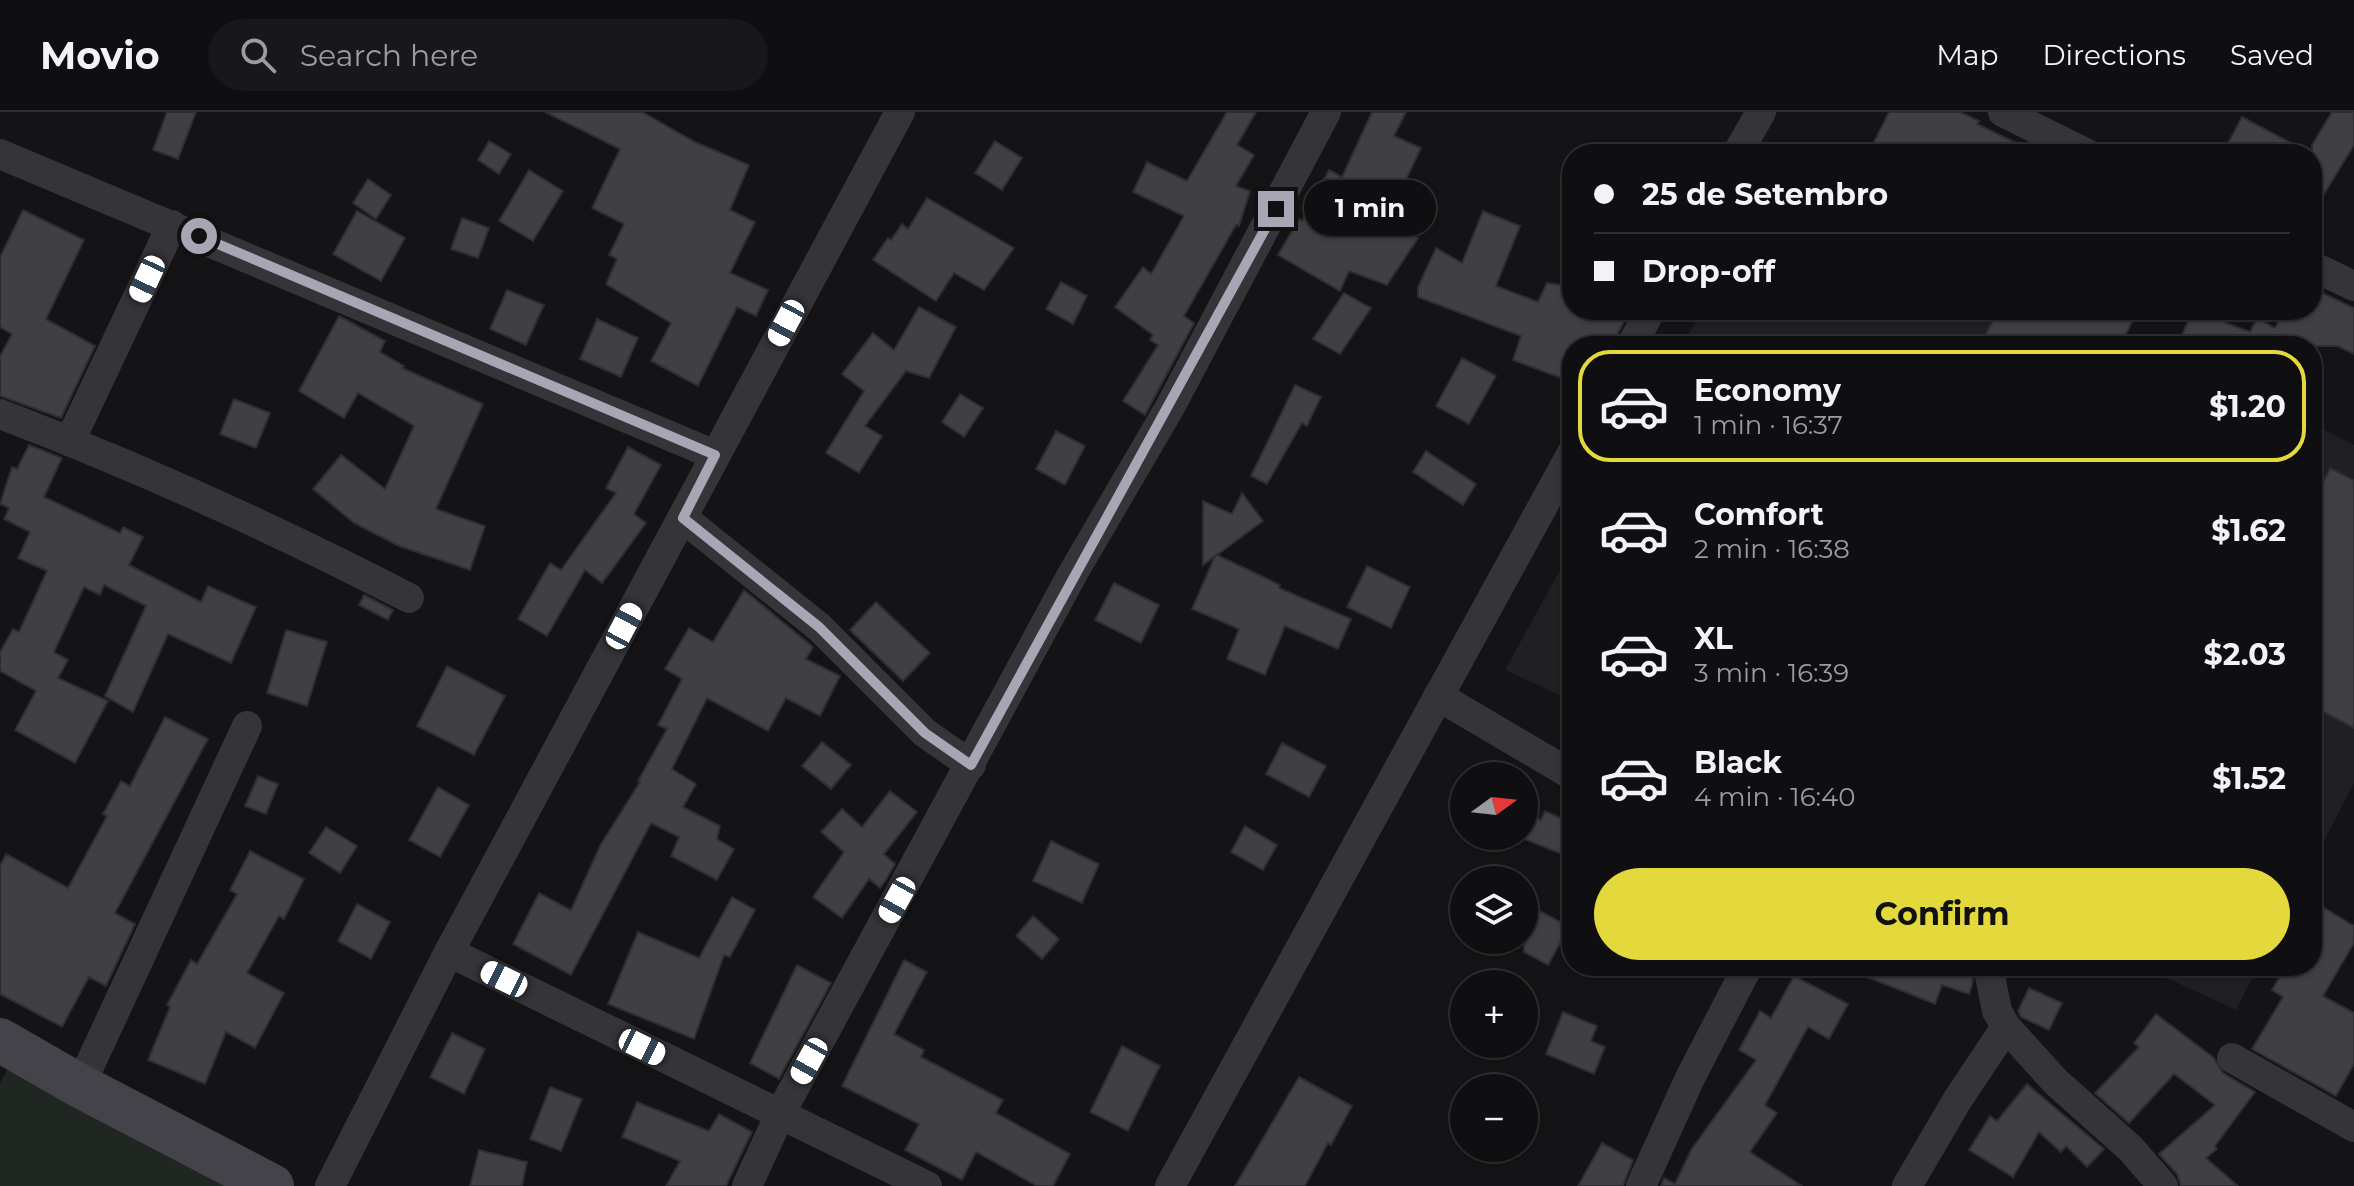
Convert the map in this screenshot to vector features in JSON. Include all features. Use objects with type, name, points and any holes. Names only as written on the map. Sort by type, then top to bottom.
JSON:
[{"type":"street","points":[[330,1186],[449,952],[900,112]]},
{"type":"street","points":[[747,1186],[780,1114],[1073,573],[1205,343],[1326,112]]},
{"type":"street","points":[[1743,144],[1761,112]]},
{"type":"street","points":[[2003,112],[2067,144]]},
{"type":"street","points":[[0,154],[715,455]]},
{"type":"street","points":[[70,441],[172,225]]},
{"type":"street","points":[[2322,271],[2354,286]]},
{"type":"street","points":[[0,414],[70,441],[342,564],[409,598]]},
{"type":"street","points":[[1170,1186],[1562,471]]},
{"type":"street","points":[[683,518],[819,627],[925,733],[971,765]]},
{"type":"street","points":[[1438,696],[1562,769]]},
{"type":"street","points":[[80,1086],[247,726]]},
{"type":"street","points":[[449,952],[927,1186]]},
{"type":"street","points":[[1641,1186],[1690,1078],[1743,976]]},
{"type":"street","points":[[1990,976],[1997,1011],[2006,1027],[2056,1082],[2131,1149],[2163,1186]]},
{"type":"street","points":[[1907,1186],[2006,1027]]},
{"type":"street","points":[[0,1040],[80,1086],[272,1186]]},
{"type":"street","points":[[2232,1058],[2354,1127]]},
{"type":"shaded area","points":[[1696,320],[2097,320],[2129,336],[1688,336]]},
{"type":"shaded area","points":[[2322,429],[2354,445],[2354,783],[2322,845]]},
{"type":"shaded area","points":[[1562,566],[1562,696],[1505,670]]},
{"type":"shaded area","points":[[2163,976],[2253,976],[2236,1010]]},
{"type":"shaded area","points":[[9,1066],[242,1186],[0,1186],[0,1083]]},
{"type":"building","points":[[167,112],[196,112],[178,159],[153,150]]},
{"type":"building","points":[[545,112],[642,112],[695,142],[749,165],[730,210],[755,222],[730,273],[768,290],[756,316],[737,307],[698,386],[651,361],[671,323],[606,284],[617,259],[609,255],[624,224],[592,208],[620,149]]},
{"type":"building","points":[[1227,112],[1256,112],[1237,145],[1254,155],[1236,186],[1250,191],[1239,226],[1236,225],[1184,316],[1194,323],[1145,415],[1123,401],[1158,345],[1150,340],[1153,335],[1115,307],[1143,267],[1151,274],[1184,216],[1133,192],[1147,162],[1187,181]]},
{"type":"building","points":[[1372,112],[1406,112],[1394,136],[1421,148],[1387,220],[1418,238],[1387,285],[1349,271],[1340,291],[1278,255],[1299,219],[1302,221],[1329,170],[1342,177]]},
{"type":"building","points":[[1889,112],[1960,112],[2018,144],[1873,144]]},
{"type":"building","points":[[2332,112],[2354,112],[2354,145],[2322,198],[2322,144],[2313,144]]},
{"type":"building","points":[[2242,117],[2293,144],[2227,144]]},
{"type":"building","points":[[489,141],[511,154],[499,174],[478,160]]},
{"type":"building","points":[[995,141],[1022,158],[1002,190],[975,173]]},
{"type":"building","points":[[529,170],[563,191],[533,241],[499,221]]},
{"type":"building","points":[[368,179],[391,195],[376,219],[353,203]]},
{"type":"building","points":[[927,198],[1014,248],[984,290],[954,273],[936,301],[873,260],[902,224],[908,229]]},
{"type":"building","points":[[23,210],[84,240],[46,319],[95,346],[61,418],[0,396],[0,356],[12,334],[0,327],[0,257]]},
{"type":"building","points":[[357,211],[405,238],[381,281],[333,254]]},
{"type":"building","points":[[1483,211],[1520,226],[1496,286],[1538,302],[1547,283],[1562,285],[1562,320],[1625,320],[1616,336],[1562,336],[1562,378],[1513,360],[1521,336],[1418,297],[1418,287],[1436,248],[1462,263]]},
{"type":"building","points":[[462,218],[489,228],[478,258],[451,249]]},
{"type":"building","points":[[1061,282],[1087,296],[1073,324],[1046,309]]},
{"type":"building","points":[[507,290],[544,305],[526,345],[490,329]]},
{"type":"building","points":[[1344,293],[1371,308],[1340,354],[1313,339]]},
{"type":"building","points":[[2322,293],[2354,308],[2354,354],[2338,346],[2322,346],[2322,336],[2181,336],[2189,320],[2219,320],[2250,332],[2256,320],[2261,320],[2275,328],[2279,320],[2322,320]]},
{"type":"building","points":[[919,307],[956,327],[929,378],[906,371],[865,426],[882,436],[859,473],[826,453],[864,391],[842,374],[873,333],[894,350]]},
{"type":"building","points":[[339,316],[385,341],[380,352],[404,366],[402,368],[483,404],[436,509],[485,526],[470,570],[399,546],[354,523],[313,489],[341,455],[385,489],[414,426],[358,393],[344,418],[299,391]]},
{"type":"building","points":[[597,319],[638,338],[621,377],[580,359]]},
{"type":"building","points":[[1993,320],[2133,320],[2125,336],[1985,336]]},
{"type":"building","points":[[1462,358],[1496,376],[1469,424],[1436,406]]},
{"type":"building","points":[[1295,385],[1321,397],[1307,426],[1302,423],[1267,484],[1251,476]]},
{"type":"building","points":[[960,394],[983,408],[964,437],[942,422]]},
{"type":"building","points":[[234,399],[270,413],[256,448],[220,434]]},
{"type":"building","points":[[1056,431],[1085,446],[1065,485],[1036,469]]},
{"type":"building","points":[[29,445],[62,458],[44,497],[120,533],[123,527],[143,537],[129,565],[201,602],[208,586],[256,607],[231,663],[168,634],[133,712],[105,696],[146,606],[104,585],[100,595],[84,587],[54,652],[68,660],[58,678],[108,701],[75,763],[15,730],[36,691],[0,671],[0,652],[13,629],[19,632],[47,571],[18,558],[30,532],[4,519],[9,508],[0,504],[12,467],[17,469]]},
{"type":"building","points":[[628,447],[661,465],[634,514],[646,523],[602,583],[585,570],[547,636],[518,619],[550,563],[561,570],[616,493],[606,488]]},
{"type":"building","points":[[1426,451],[1476,484],[1463,505],[1413,472]]},
{"type":"building","points":[[2330,468],[2354,480],[2354,728],[2322,711],[2322,484]]},
{"type":"building","points":[[1242,493],[1263,521],[1217,555],[1280,585],[1279,588],[1351,619],[1338,649],[1285,626],[1265,675],[1227,659],[1239,629],[1192,609],[1215,556],[1203,565],[1203,501],[1232,514]]},
{"type":"building","points":[[1367,566],[1410,587],[1391,628],[1347,607]]},
{"type":"building","points":[[1114,583],[1159,605],[1141,643],[1095,620]]},
{"type":"building","points":[[744,590],[813,647],[806,659],[840,676],[820,716],[786,698],[768,731],[707,698],[672,769],[696,784],[683,807],[720,826],[717,839],[734,849],[717,880],[671,856],[679,837],[651,823],[571,975],[513,944],[539,893],[571,910],[601,844],[640,782],[667,729],[658,725],[682,679],[665,669],[689,628],[713,642]]},
{"type":"building","points":[[364,595],[393,610],[388,620],[359,605]]},
{"type":"building","points":[[876,602],[930,653],[903,681],[850,630]]},
{"type":"building","points":[[286,630],[327,642],[307,706],[267,693]]},
{"type":"building","points":[[447,666],[505,696],[474,755],[417,726]]},
{"type":"building","points":[[165,717],[208,739],[115,913],[135,924],[106,986],[89,977],[62,1027],[0,994],[0,866],[6,854],[68,888],[107,816],[103,814],[121,781],[130,786]]},
{"type":"building","points":[[822,742],[851,765],[831,789],[802,766]]},
{"type":"building","points":[[1282,743],[1326,766],[1309,797],[1266,774]]},
{"type":"building","points":[[258,776],[278,784],[266,814],[245,806]]},
{"type":"building","points":[[438,787],[469,805],[440,857],[409,840]]},
{"type":"building","points":[[890,791],[917,812],[884,854],[895,864],[886,880],[880,888],[869,879],[842,918],[813,897],[844,852],[821,832],[842,809],[862,827]]},
{"type":"building","points":[[1545,811],[1562,819],[1562,854],[1538,845],[1538,818],[1541,820]]},
{"type":"building","points":[[1245,826],[1277,845],[1263,870],[1231,852]]},
{"type":"building","points":[[326,827],[357,846],[340,873],[309,853]]},
{"type":"building","points":[[1051,841],[1099,864],[1082,903],[1033,881]]},
{"type":"building","points":[[250,851],[304,879],[284,919],[279,916],[247,973],[284,993],[255,1048],[226,1032],[205,1084],[148,1060],[170,1007],[167,1005],[191,960],[197,964],[237,894],[230,890]]},
{"type":"building","points":[[732,897],[755,910],[730,957],[724,955],[694,1039],[608,1004],[638,932],[699,958]]},
{"type":"building","points":[[357,904],[390,922],[371,959],[338,941]]},
{"type":"building","points":[[2322,907],[2354,926],[2354,943],[2323,996],[2354,1013],[2354,1064],[2336,1096],[2252,1049],[2283,997],[2272,990],[2280,976],[2322,976]]},
{"type":"building","points":[[1538,910],[1562,923],[1562,940],[1548,965],[1528,954],[1538,954]]},
{"type":"building","points":[[1033,916],[1059,939],[1042,959],[1016,936]]},
{"type":"building","points":[[904,960],[927,972],[894,1034],[924,1050],[921,1057],[1003,1100],[996,1113],[1070,1154],[1053,1186],[1037,1186],[976,1152],[962,1180],[905,1150],[919,1124],[842,1086]]},
{"type":"building","points":[[797,965],[831,983],[779,1079],[750,1063]]},
{"type":"building","points":[[1794,976],[1848,1004],[1829,1039],[1808,1027],[1765,1105],[1777,1113],[1750,1152],[1802,1186],[1661,1186],[1664,1178],[1675,1184],[1691,1150],[1756,1060],[1739,1050],[1760,1011],[1771,1018]]},
{"type":"building","points":[[1864,976],[1972,976],[1969,994],[1942,985],[1935,1004]]},
{"type":"building","points":[[2029,988],[2062,1003],[2049,1030],[2021,1017],[2018,1011]]},
{"type":"building","points":[[1563,1012],[1597,1026],[1591,1041],[1605,1047],[1594,1074],[1546,1054]]},
{"type":"building","points":[[2156,1014],[2214,1058],[2223,1073],[2255,1092],[2215,1146],[2217,1149],[2206,1158],[2238,1186],[2181,1186],[2177,1174],[2159,1154],[2215,1105],[2174,1074],[2129,1123],[2095,1093],[2139,1047],[2134,1043]]},
{"type":"building","points":[[452,1033],[485,1049],[464,1094],[430,1077]]},
{"type":"building","points":[[1122,1046],[1160,1066],[1128,1131],[1090,1112]]},
{"type":"building","points":[[1299,1077],[1352,1106],[1331,1145],[1328,1143],[1305,1186],[1235,1186]]},
{"type":"building","points":[[2027,1084],[2104,1149],[2087,1167],[2066,1146],[2061,1152],[2039,1132],[2013,1177],[1969,1150],[1990,1116],[1997,1121]]},
{"type":"building","points":[[550,1087],[582,1099],[561,1151],[530,1139]]},
{"type":"building","points":[[637,1102],[709,1131],[719,1114],[752,1132],[726,1186],[666,1186],[680,1161],[622,1137]]},
{"type":"building","points":[[1602,1143],[1633,1160],[1623,1186],[1578,1186]]},
{"type":"building","points":[[479,1150],[527,1162],[522,1186],[470,1186]]},
{"type":"route","points":[[199,236],[715,455],[683,518],[819,627],[925,733],[971,765],[1073,573],[1170,407],[1276,209]]}]
